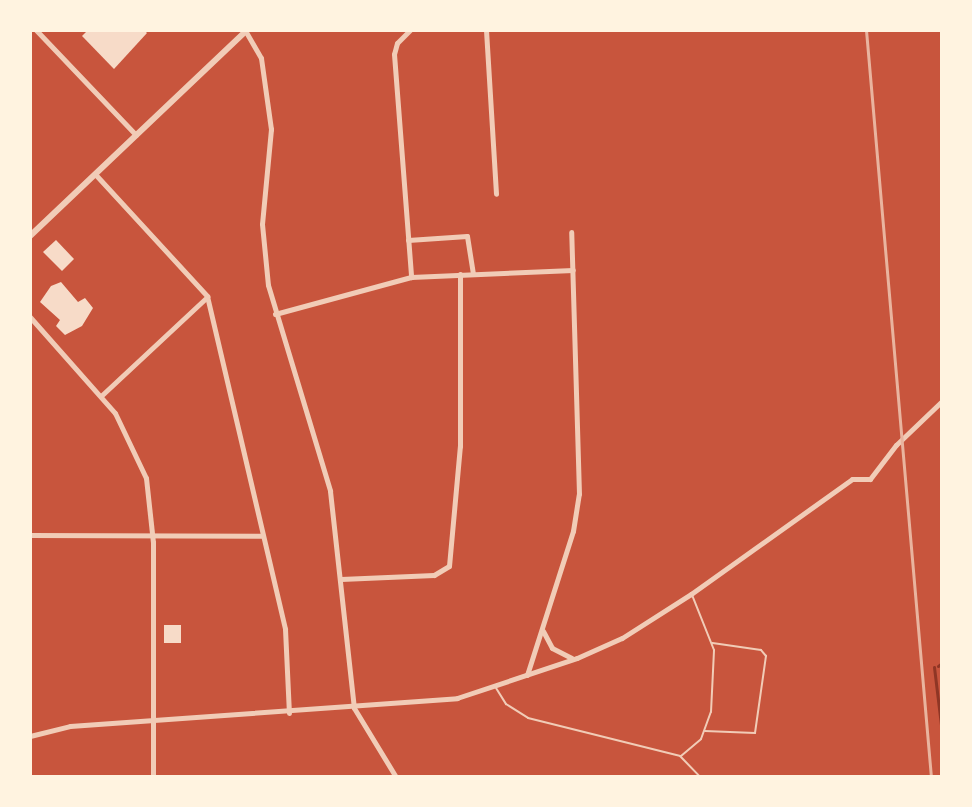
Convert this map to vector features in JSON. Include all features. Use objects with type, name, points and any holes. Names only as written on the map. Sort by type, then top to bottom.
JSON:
[{"type":"street","points":[[36,30],[136,135]]},
{"type":"street","points":[[410,30],[394,50],[411,277]]},
{"type":"street","points":[[486,30],[496,194]]},
{"type":"street","points":[[30,236],[246,31],[261,58],[271,129],[262,237],[275,314],[324,463],[341,579],[354,708],[396,777]]},
{"type":"street","points":[[95,174],[207,296],[287,643],[289,713]]},
{"type":"street","points":[[527,676],[543,630],[579,494],[571,232]]},
{"type":"street","points":[[408,240],[467,236],[473,273]]},
{"type":"street","points":[[275,314],[411,277],[573,270]]},
{"type":"street","points":[[341,579],[434,575],[449,566],[460,446],[460,274]]},
{"type":"street","points":[[102,395],[207,296]]},
{"type":"street","points":[[30,317],[102,395],[140,457],[153,537],[153,777]]},
{"type":"street","points":[[30,736],[70,726],[154,723],[457,698],[577,658],[622,638],[691,594],[852,479],[870,479],[896,445],[942,401]]},
{"type":"street","points":[[30,535],[262,536]]},
{"type":"street","points":[[543,630],[557,652],[577,658]]},
{"type":"lane","points":[[680,756],[695,748],[711,712],[712,643],[691,594]]},
{"type":"lane","points":[[705,731],[755,733],[766,656],[761,650],[712,643]]},
{"type":"lane","points":[[496,687],[506,704],[528,718],[680,756],[700,777]]},
{"type":"building","points":[[88,30],[144,30],[147,33],[114,69],[82,36]]},
{"type":"building","points":[[56,240],[74,259],[62,271],[43,252]]},
{"type":"building","points":[[61,282],[78,302],[85,298],[93,308],[82,326],[65,335],[56,326],[60,320],[40,302],[51,286]]},
{"type":"building","points":[[164,625],[181,625],[181,643],[164,643]]},
{"type":"waterway","points":[[938,666],[942,663]]},
{"type":"waterway","points":[[934,667],[942,733]]},
{"type":"railway","points":[[866,30],[931,777]]}]
